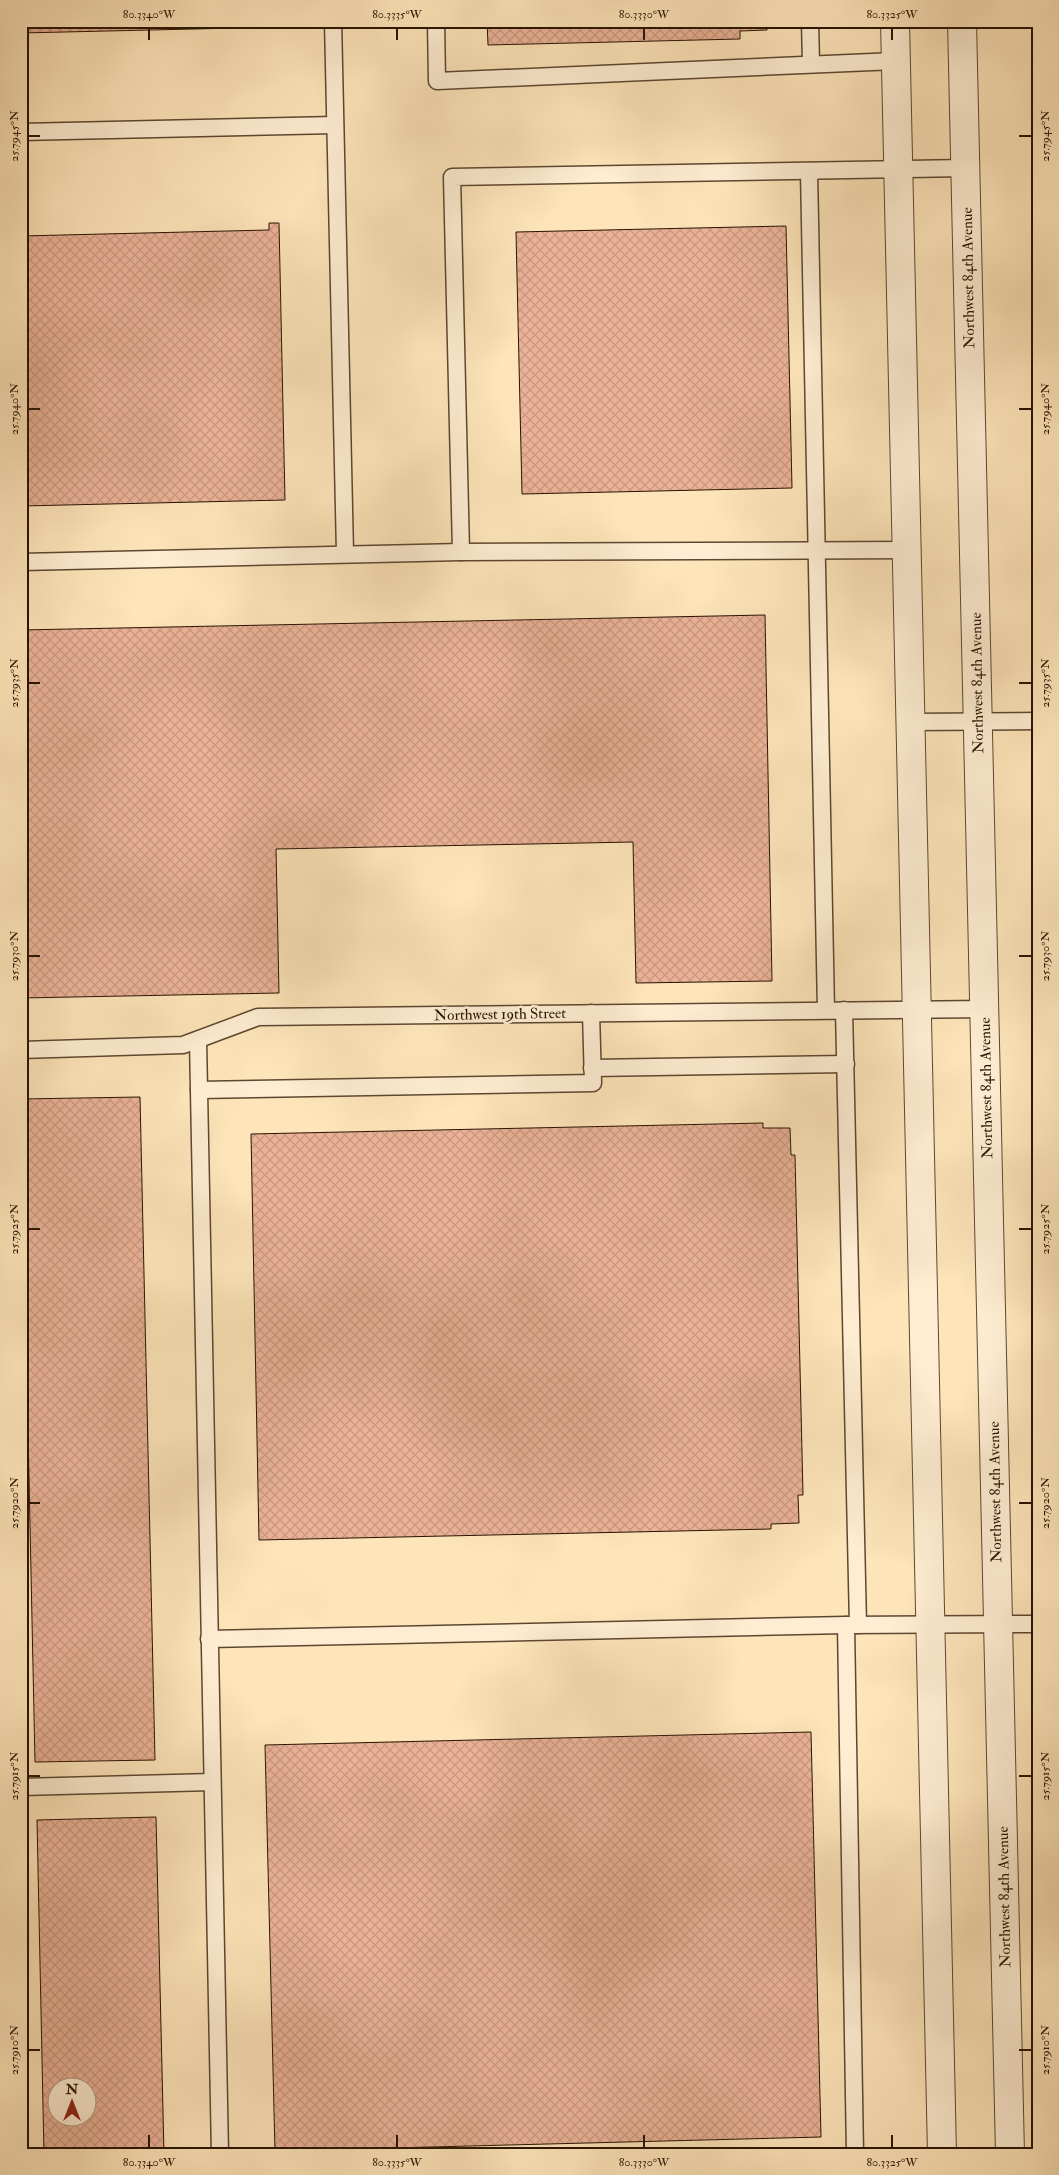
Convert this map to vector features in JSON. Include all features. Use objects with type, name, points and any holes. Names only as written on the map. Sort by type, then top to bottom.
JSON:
[{"type":"street","points":[[895,21],[942,2154]]},
{"type":"street","name":"Northwest 84th Avenue","points":[[962,21],[1010,2154]]},
{"type":"lane","points":[[333,21],[345,554]]},
{"type":"lane","points":[[436,21],[436,81],[811,63],[896,61]]},
{"type":"lane","points":[[810,21],[811,63]]},
{"type":"lane","points":[[21,132],[336,125]]},
{"type":"lane","points":[[461,552],[452,177],[965,168]]},
{"type":"lane","points":[[809,172],[826,1010]]},
{"type":"lane","points":[[21,562],[461,552],[906,550]]},
{"type":"lane","points":[[910,722],[1038,721]]},
{"type":"lane","name":"Northwest 19th Street","points":[[21,1050],[183,1045],[258,1017],[984,1008]]},
{"type":"lane","points":[[844,1010],[852,1626],[854,2154]]},
{"type":"lane","points":[[199,1090],[593,1084],[591,1013]]},
{"type":"lane","points":[[198,1040],[220,2154]]},
{"type":"lane","points":[[592,1068],[846,1064]]},
{"type":"lane","points":[[209,1639],[1038,1624]]},
{"type":"lane","points":[[21,1787],[212,1782]]},
{"type":"building","points":[[21,21],[280,21],[280,27],[21,33]]},
{"type":"building","points":[[487,21],[767,21],[767,30],[740,31],[740,39],[488,45]]},
{"type":"building","points":[[269,223],[279,223],[285,500],[21,506],[21,236],[269,230]]},
{"type":"building","points":[[786,226],[792,488],[522,494],[516,232]]},
{"type":"building","points":[[765,615],[772,981],[636,983],[633,842],[276,849],[279,993],[21,998],[21,630]]},
{"type":"building","points":[[140,1097],[155,1760],[35,1762],[21,1099]]},
{"type":"building","points":[[763,1123],[763,1128],[790,1128],[791,1155],[795,1155],[803,1495],[798,1495],[799,1523],[771,1524],[771,1529],[259,1540],[251,1134]]},
{"type":"building","points":[[811,1732],[821,2137],[275,2151],[265,1745]]},
{"type":"building","points":[[156,1817],[164,2154],[44,2154],[37,1820]]}]
